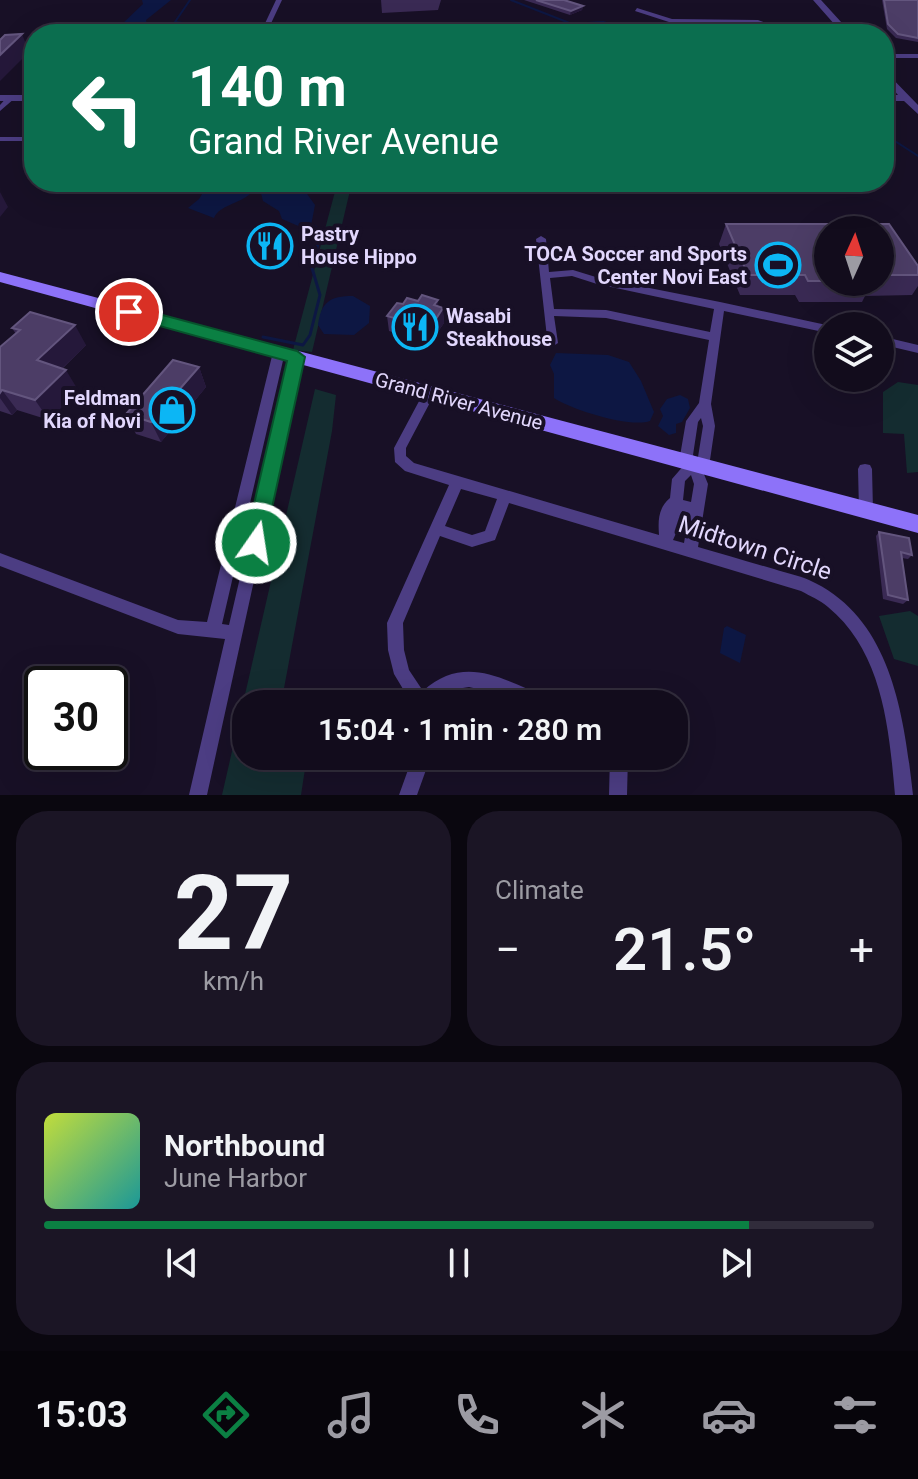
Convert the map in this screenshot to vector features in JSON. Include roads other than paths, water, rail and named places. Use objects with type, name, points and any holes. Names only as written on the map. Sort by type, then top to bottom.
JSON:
[{"type":"main road","name":"Grand River Avenue","points":[[0,277],[699,462],[918,524]]},
{"type":"street","points":[[268,24],[279,0]]},
{"type":"street","points":[[817,0],[839,24]]},
{"type":"street","points":[[637,10],[672,21],[764,24]]},
{"type":"street","points":[[894,56],[918,56]]},
{"type":"street","points":[[894,82],[912,98],[918,111]]},
{"type":"street","points":[[0,109],[6,98]]},
{"type":"street","points":[[0,139],[24,139]]},
{"type":"street","points":[[541,239],[552,343]]},
{"type":"street","points":[[545,275],[573,273],[814,326]]},
{"type":"street","points":[[699,462],[686,456],[687,442],[692,421],[705,404],[720,305]]},
{"type":"street","points":[[549,312],[606,314],[715,337]]},
{"type":"street","points":[[894,343],[918,349]]},
{"type":"street","points":[[212,632],[288,355]]},
{"type":"street","points":[[198,795],[236,633],[288,355]]},
{"type":"street","name":"Midtown Circle","points":[[429,393],[400,448],[400,458],[410,467],[666,540],[690,551],[805,585],[846,609],[865,637],[893,711],[904,795]]},
{"type":"street","points":[[666,540],[667,508],[673,503],[679,479],[699,462]]},
{"type":"street","points":[[690,551],[701,484],[699,462]]},
{"type":"street","points":[[865,469],[866,510]]},
{"type":"street","points":[[413,690],[402,674],[395,623],[457,482]]},
{"type":"street","points":[[436,529],[472,541],[490,536],[505,496]]},
{"type":"street","points":[[673,503],[697,509]]},
{"type":"street","points":[[0,559],[178,627],[236,633]]},
{"type":"street","points":[[438,690],[446,683],[461,679],[476,680],[504,690]]},
{"type":"street","points":[[408,795],[417,770]]},
{"type":"street","points":[[618,795],[619,770]]},
{"type":"waterway","points":[[190,0],[175,22],[191,24]]},
{"type":"waterway","points":[[511,0],[572,24]]},
{"type":"waterway","points":[[572,24],[610,24]]},
{"type":"waterway","points":[[894,140],[918,156]]},
{"type":"waterway","points":[[263,337],[303,345],[310,335],[320,295],[312,268],[321,231],[312,225]]},
{"type":"place","name":"Pastry House Hippo","points":[[270,246]]},
{"type":"place","name":"TOCA Soccer and Sports Center Novi East","points":[[778,265]]},
{"type":"place","name":"Wasabi Steakhouse","points":[[415,327]]},
{"type":"place","name":"Feldman Kia of Novi","points":[[172,410]]}]
